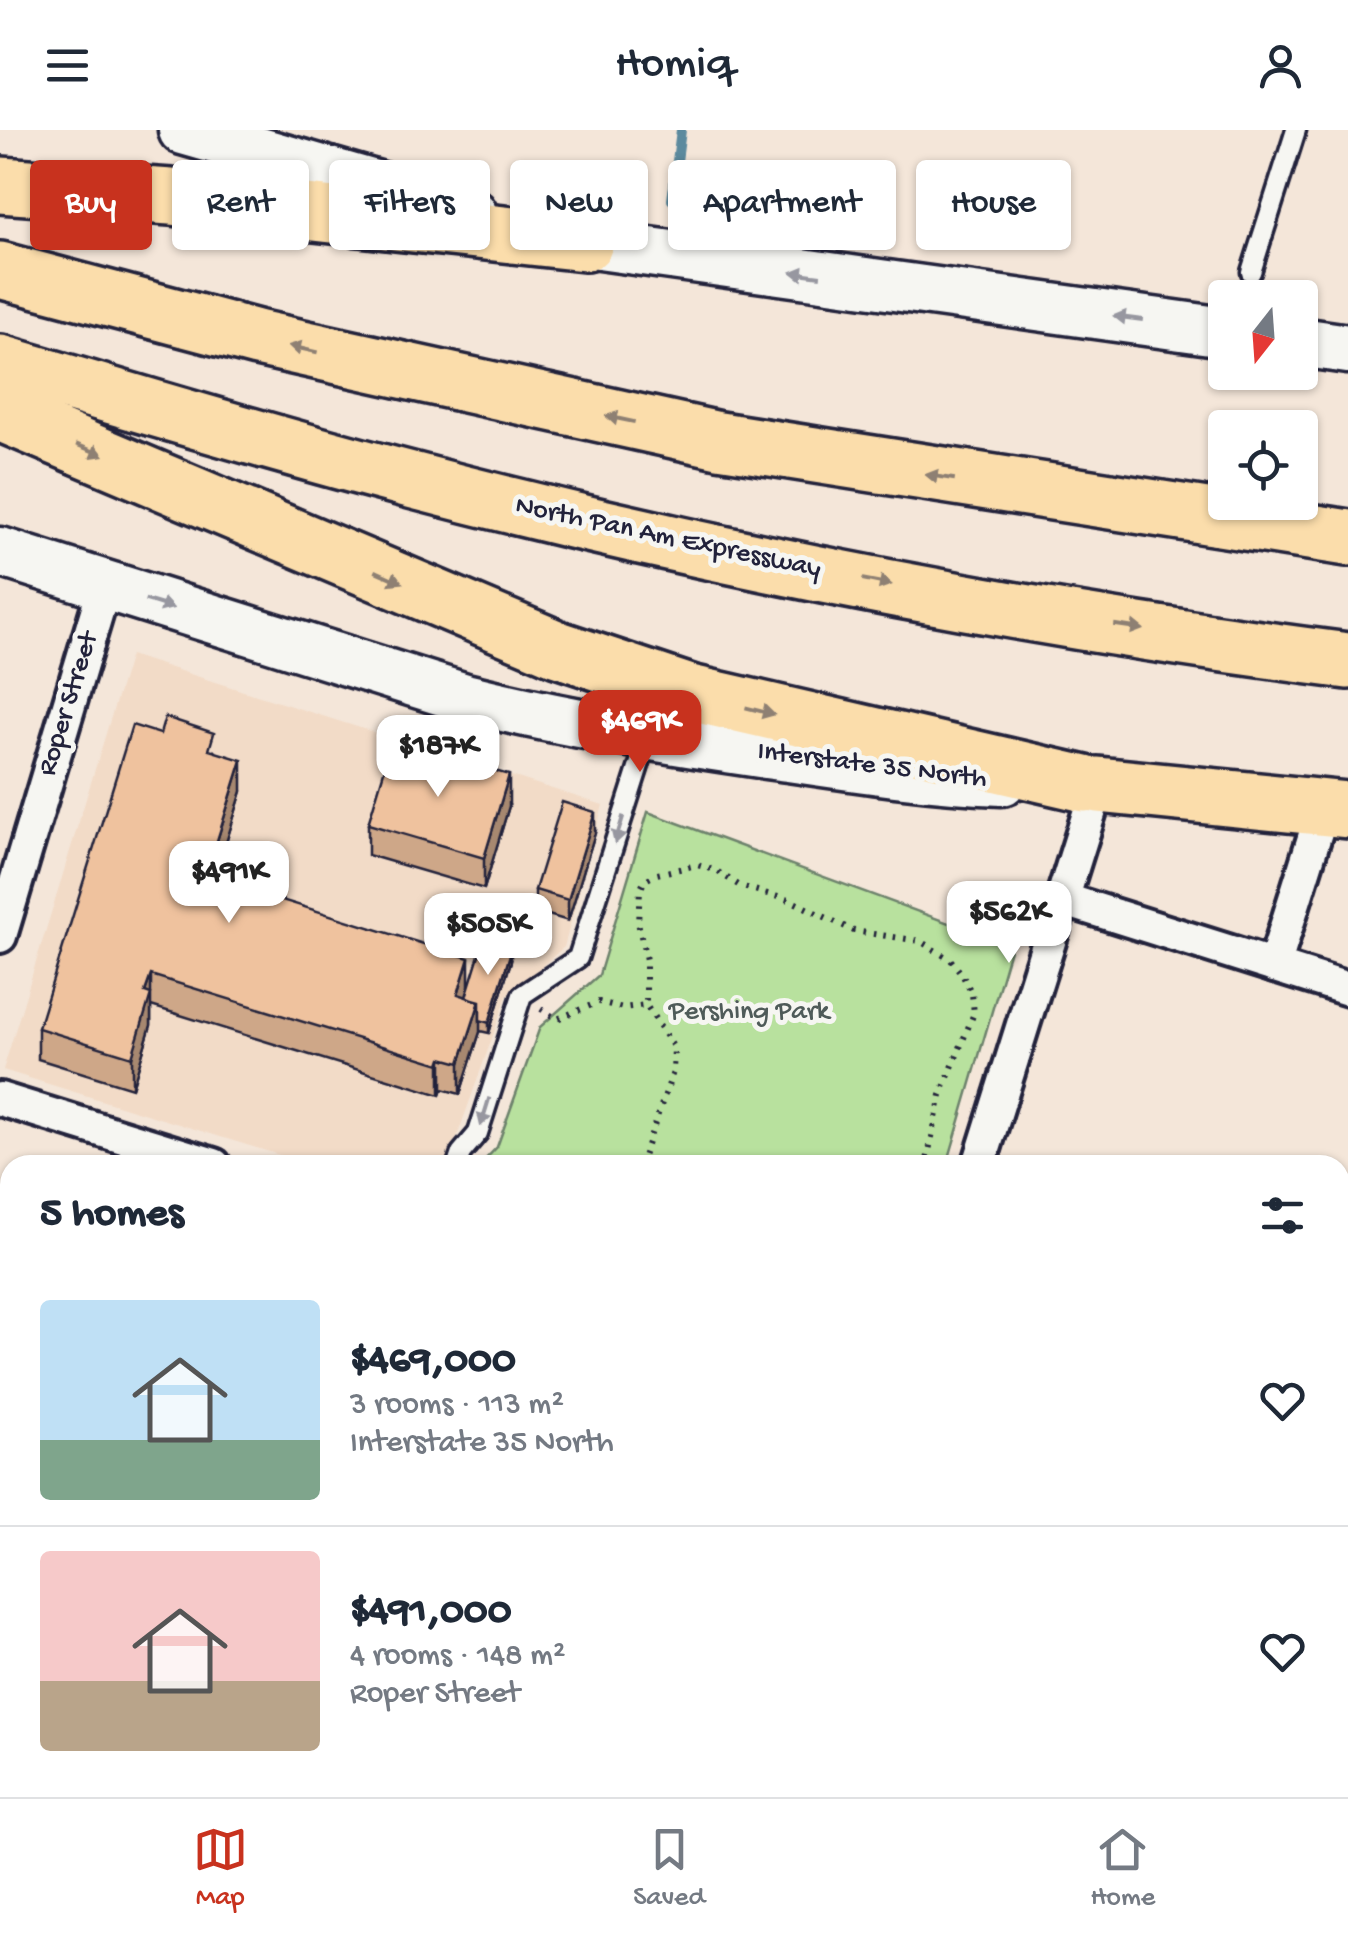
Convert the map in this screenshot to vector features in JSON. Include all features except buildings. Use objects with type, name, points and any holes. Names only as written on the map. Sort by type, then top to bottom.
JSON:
[{"type":"highway","points":[[0,184],[208,201],[510,235]]},
{"type":"highway","points":[[0,270],[257,338],[737,443],[1036,493],[1331,536]]},
{"type":"highway","name":"North Pan Am Expressway","points":[[0,364],[405,479],[780,564],[1033,612],[1339,660]]},
{"type":"highway","points":[[0,414],[558,650],[690,693],[1091,784],[1338,819]]},
{"type":"main road","points":[[183,130],[240,139],[510,220]]},
{"type":"main road","points":[[635,250],[1208,330]]},
{"type":"main road","points":[[1318,345],[1348,349]]},
{"type":"main road","name":"Interstate 35 North","points":[[0,552],[104,588],[465,698],[648,737],[938,778],[1091,784]]},
{"type":"street","name":"Roper Street","points":[[0,936],[104,588]]},
{"type":"street","points":[[982,1155],[1062,899],[1091,784]]},
{"type":"street","points":[[1274,966],[1338,819]]},
{"type":"street","points":[[1062,899],[1348,989]]},
{"type":"street","points":[[0,1099],[182,1155]]},
{"type":"lane","points":[[1251,272],[1296,130]]},
{"type":"lane","points":[[460,1155],[478,1133],[522,995],[578,958],[648,737]]},
{"type":"path","points":[[644,1155],[673,1072],[674,1048],[646,1004],[646,960],[638,922],[640,890],[645,880],[657,874],[697,865],[715,870],[740,886],[792,901],[854,931],[920,941],[935,948],[962,974],[972,994],[974,1013],[941,1095],[928,1155]]},
{"type":"path","points":[[522,995],[557,1019],[600,1002],[623,1008],[646,1004]]},
{"type":"shaded area","points":[[130,655],[603,805],[564,947],[507,996],[451,1155],[279,1155],[3,1070]]},
{"type":"green space","name":"Pershing Park","points":[[648,812],[1011,946],[950,1155],[489,1155],[497,1147],[540,1027],[599,975]]},
{"type":"waterway","points":[[677,160],[681,130]]}]
